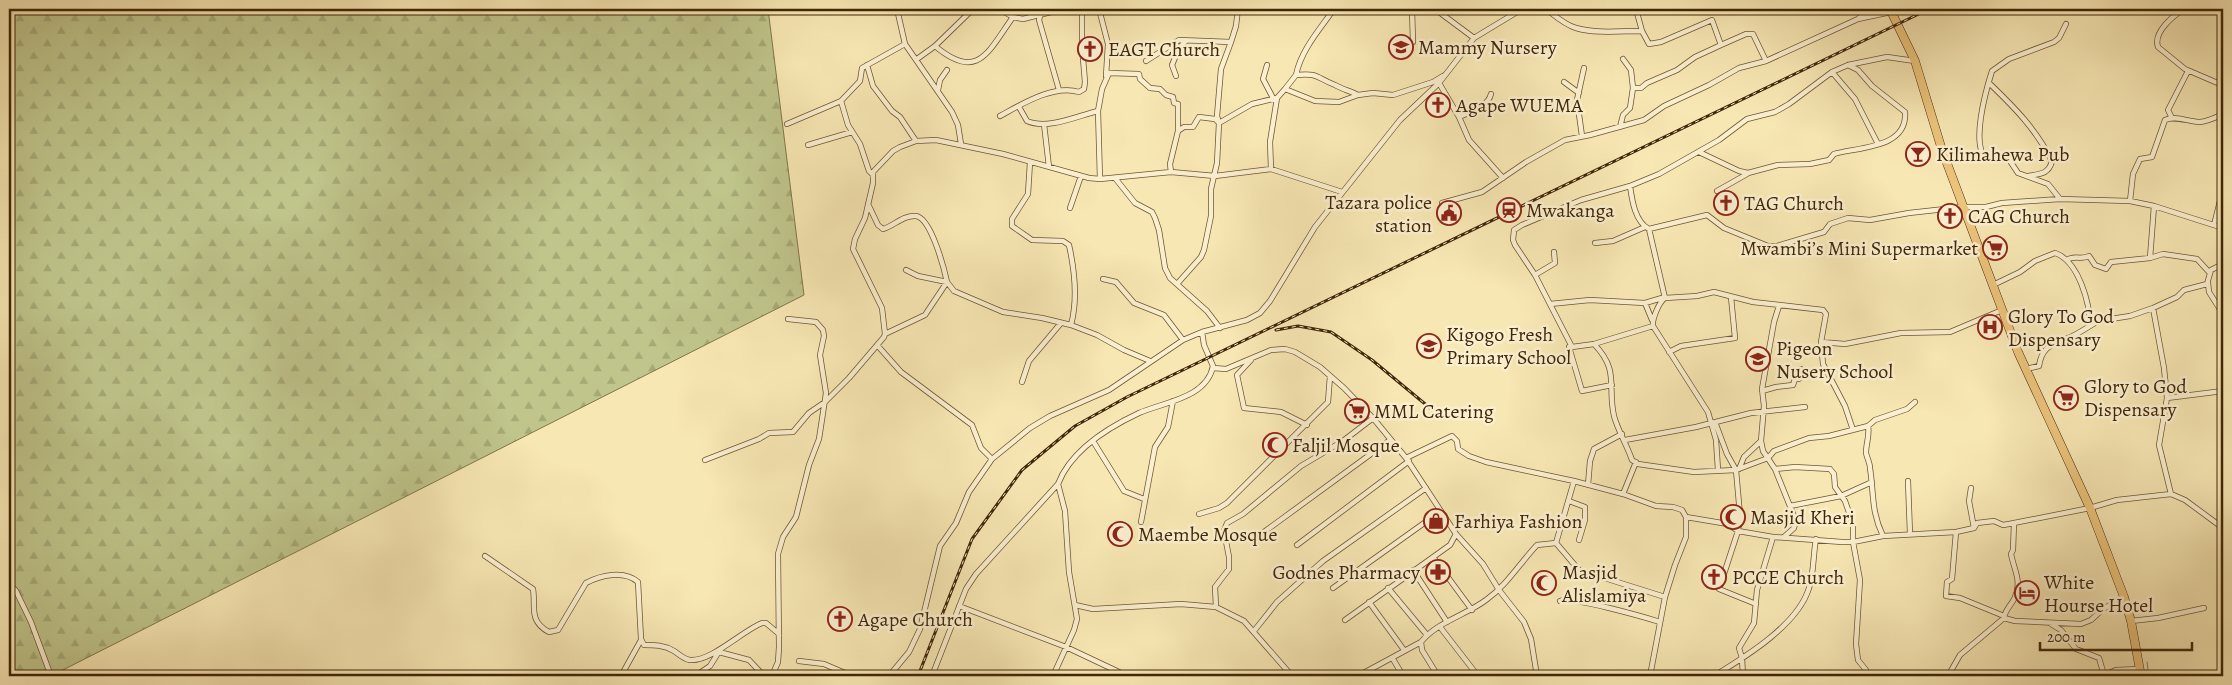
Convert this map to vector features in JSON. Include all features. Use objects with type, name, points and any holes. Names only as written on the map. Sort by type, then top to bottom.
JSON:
[{"type":"main road","points":[[1890,10],[1915,61],[1942,150],[1992,285],[2026,369],[2090,508],[2124,597],[2131,621],[2141,672]]},
{"type":"street","points":[[897,9],[905,44],[956,119],[961,144]]},
{"type":"street","points":[[916,59],[935,46],[969,10],[985,9]]},
{"type":"street","points":[[999,9],[1013,17],[1023,19],[1064,9]]},
{"type":"street","points":[[1000,116],[1060,90],[1070,88],[1080,92],[1085,88],[1082,9]]},
{"type":"street","points":[[1100,9],[1108,44],[1106,78],[1098,111],[1100,179]]},
{"type":"street","points":[[1216,9],[1232,9]]},
{"type":"street","points":[[1177,284],[1202,256],[1210,216],[1211,189],[1219,149],[1219,123],[1217,116],[1221,69],[1236,26],[1238,9]]},
{"type":"street","points":[[1219,123],[1252,104],[1275,98],[1285,89],[1296,75],[1303,54],[1334,9]]},
{"type":"street","points":[[1412,9],[1413,42]]},
{"type":"street","points":[[1435,9],[1474,38]]},
{"type":"street","points":[[889,676],[909,652],[920,629],[940,546],[956,523],[969,492],[992,459],[1030,428],[1050,416],[1109,390],[1183,340],[1202,332],[1247,320],[1265,308],[1316,227],[1400,120],[1439,83],[1474,38],[1515,10],[1522,9]]},
{"type":"street","points":[[1546,9],[1575,28],[1642,31]]},
{"type":"street","points":[[1636,9],[1642,31],[1648,43],[1654,44],[1712,20],[1721,45]]},
{"type":"street","points":[[1858,19],[1870,9]]},
{"type":"street","points":[[2184,9],[2172,17],[2158,37],[2158,47],[2188,71],[2220,84],[2223,93]]},
{"type":"street","points":[[1442,203],[1478,194],[1551,146],[1565,140],[1644,120],[1664,106],[1709,85],[1739,68],[1766,61],[1858,19],[1890,10]]},
{"type":"street","points":[[1040,16],[1060,90]]},
{"type":"street","points":[[935,46],[953,60],[974,62],[989,51],[1013,17]]},
{"type":"street","points":[[2060,199],[2048,184],[2018,173],[2007,159],[1987,160],[1983,157],[1979,143],[1980,126],[1992,71],[1996,66],[2009,59],[2054,42],[2059,38],[2066,24]]},
{"type":"street","points":[[1633,88],[1641,88],[1646,83],[1677,70],[1695,57],[1746,34],[1753,34],[1766,61]]},
{"type":"street","points":[[1146,61],[1180,40],[1231,42]]},
{"type":"street","points":[[1176,76],[1172,65],[1179,48],[1186,41]]},
{"type":"street","points":[[788,124],[841,101],[860,81],[861,70],[867,64],[905,44]]},
{"type":"street","points":[[1653,326],[1594,344],[1572,347],[1535,275],[1515,245],[1513,240],[1514,230],[1534,219],[1580,200],[1630,186],[1659,174],[1699,152],[1747,119],[1775,112],[1790,104],[1832,72],[1848,65],[1887,57],[1915,61]]},
{"type":"street","points":[[1620,127],[1623,115],[1630,108],[1633,88],[1630,70],[1624,59]]},
{"type":"street","points":[[867,64],[874,86],[892,111],[900,117],[916,141]]},
{"type":"street","points":[[1267,65],[1263,79],[1275,98],[1270,142],[1271,169]]},
{"type":"street","points":[[1717,191],[1748,173],[1778,165],[1810,164],[1829,160],[1834,154],[1854,149],[1867,149],[1898,133],[1904,120],[1905,112],[1872,86],[1858,70],[1848,65]]},
{"type":"street","points":[[1582,136],[1578,108],[1584,68]]},
{"type":"street","points":[[938,90],[940,80],[947,70]]},
{"type":"street","points":[[2172,118],[2168,110],[2170,103],[2188,71]]},
{"type":"street","points":[[1832,72],[1855,99],[1878,144]]},
{"type":"street","points":[[1106,78],[1109,78],[1109,73],[1139,74],[1150,88],[1160,89],[1166,96],[1173,98],[1174,103],[1178,104],[1178,131],[1170,164],[1171,172]]},
{"type":"street","points":[[1285,89],[1315,101],[1331,102],[1358,94],[1373,93],[1393,96],[1433,82],[1448,73]]},
{"type":"street","points":[[1296,75],[1310,74],[1321,77],[1334,85],[1358,94]]},
{"type":"street","points":[[1564,82],[1579,93]]},
{"type":"street","points":[[1439,83],[1469,140],[1503,178]]},
{"type":"street","points":[[1988,83],[2017,109],[2030,124],[2052,161],[2050,168],[2044,173],[2028,176]]},
{"type":"street","points":[[1459,118],[1484,105],[1489,101],[1491,94]]},
{"type":"street","points":[[841,101],[852,132],[860,144],[869,171],[873,175]]},
{"type":"street","points":[[1019,107],[1027,121],[1044,124],[1098,111]]},
{"type":"street","points":[[2130,201],[2135,165],[2140,159],[2152,157],[2164,120],[2172,118],[2199,122],[2209,121],[2223,114]]},
{"type":"street","points":[[1178,131],[1184,127],[1193,127],[1199,117],[1215,119],[1219,123]]},
{"type":"street","points":[[1044,124],[1049,167]]},
{"type":"street","points":[[808,145],[852,132]]},
{"type":"street","points":[[885,334],[882,308],[854,252],[854,239],[863,225],[874,171],[893,151],[916,141],[936,140],[961,144],[1081,176],[1100,179],[1171,172],[1214,176],[1271,169],[1342,192]]},
{"type":"street","points":[[1699,152],[1739,171],[1748,173]]},
{"type":"street","points":[[1030,162],[1028,194],[1012,219],[1012,226],[1032,240],[1062,241],[1069,245],[1075,281],[1076,305],[1071,326]]},
{"type":"street","points":[[1070,208],[1081,176]]},
{"type":"street","points":[[1115,178],[1135,202],[1152,212],[1156,218],[1160,230],[1165,268],[1170,278],[1207,310],[1220,328]]},
{"type":"street","points":[[1630,186],[1634,208],[1647,228],[1663,298],[1652,320]]},
{"type":"street","points":[[2214,225],[2223,189]]},
{"type":"street","points":[[1595,243],[1613,241],[1647,228],[1707,215],[1724,228],[1768,246],[1777,246],[1824,232],[1830,224],[1841,219],[1870,220],[1963,207],[1986,207],[2002,203],[2060,199],[2130,201],[2154,206],[2223,228]]},
{"type":"street","points":[[868,203],[878,225],[883,230],[907,217],[916,216],[924,220],[940,251],[947,282],[954,291],[1003,312],[1042,318],[1097,335],[1124,350],[1150,361]]},
{"type":"street","points":[[2150,258],[2154,206]]},
{"type":"street","points":[[1535,275],[1555,263],[1554,252]]},
{"type":"street","points":[[1992,285],[2020,272],[2048,255],[2058,254],[2067,260],[2085,291],[2090,326]]},
{"type":"street","points":[[2067,260],[2075,257],[2085,258],[2089,256],[2095,265],[2106,269],[2111,262],[2150,258],[2163,254],[2197,259],[2209,272],[2209,292],[2223,314]]},
{"type":"street","points":[[2209,272],[2223,264]]},
{"type":"street","points":[[906,270],[918,276],[947,282]]},
{"type":"street","points":[[1103,279],[1116,282],[1134,303],[1164,315],[1183,340]]},
{"type":"street","points":[[705,460],[769,433],[793,432],[809,413],[825,402],[849,378],[885,334],[924,315],[947,282]]},
{"type":"street","points":[[2026,369],[2039,366],[2040,357],[2050,344],[2068,338],[2098,321],[2130,316],[2177,297],[2184,290],[2208,283]]},
{"type":"street","points":[[1550,304],[1590,300],[1645,303],[1663,298],[1697,296],[1714,292],[1753,302],[1825,311],[1821,342],[1824,364],[1845,406],[1853,430]]},
{"type":"street","points":[[1669,352],[1681,346],[1735,338],[1732,297]]},
{"type":"street","points":[[1645,303],[1653,326],[1695,390],[1714,423],[1727,454],[1737,469],[1740,515],[1738,531],[1719,589],[1756,604]]},
{"type":"street","points":[[1779,306],[1774,322],[1762,391],[1764,411],[1762,414],[1761,441],[1762,448],[1775,469],[1796,526],[1784,537]]},
{"type":"street","points":[[2153,308],[2164,368],[2167,398],[2158,442],[2171,494]]},
{"type":"street","points":[[1821,342],[1845,344],[1901,333],[1950,332],[2002,310]]},
{"type":"street","points":[[772,676],[778,662],[778,554],[783,537],[796,517],[809,465],[819,439],[826,384],[820,356],[824,341],[823,330],[816,322],[788,319]]},
{"type":"street","points":[[1022,382],[1026,366],[1061,323]]},
{"type":"street","points":[[1202,332],[1204,345],[1214,368]]},
{"type":"street","points":[[1594,344],[1610,366],[1614,416],[1632,460],[1651,466],[1688,471],[1737,469],[1768,458],[1774,451],[1809,438],[1830,436],[1868,426],[1875,420],[1907,409],[1915,402]]},
{"type":"street","points":[[877,345],[901,372],[972,425],[980,448],[992,459]]},
{"type":"street","points":[[1569,348],[1582,391],[1612,385]]},
{"type":"street","points":[[1214,368],[1226,369],[1271,350],[1285,349],[1305,357],[1330,376],[1373,418],[1408,460],[1456,534],[1483,564],[1499,590],[1524,622],[1538,676]]},
{"type":"street","points":[[1252,359],[1237,375],[1244,408],[1281,412],[1307,425]]},
{"type":"street","points":[[932,676],[959,606],[976,574],[1058,484],[1065,469],[1075,455],[1093,441],[1141,412],[1188,396],[1203,384],[1214,368]]},
{"type":"street","points":[[1762,391],[1793,385],[1795,380],[1799,379],[1801,369]]},
{"type":"street","points":[[1200,514],[1218,508],[1227,502],[1272,456],[1307,425],[1328,402],[1330,376]]},
{"type":"street","points":[[2167,398],[2223,391]]},
{"type":"street","points":[[1141,522],[1155,447],[1170,420],[1173,402]]},
{"type":"street","points":[[1625,440],[1714,423],[1764,411],[1805,407]]},
{"type":"street","points":[[1216,607],[1215,587],[1229,569],[1224,531],[1227,523],[1243,514],[1301,466],[1343,440],[1373,418]]},
{"type":"street","points":[[1714,423],[1718,470]]},
{"type":"street","points":[[1868,426],[1869,434],[1866,453],[1872,482],[1872,499],[1875,514],[1884,536]]},
{"type":"street","points":[[1588,485],[1590,461],[1594,450],[1622,434]]},
{"type":"street","points":[[1297,545],[1408,460],[1452,436],[1457,441],[1458,449],[1469,456],[1500,466],[1574,481],[1623,494],[1656,506],[1673,507],[1682,510],[1686,516],[1686,537],[1674,565],[1660,622],[1650,676]]},
{"type":"street","points":[[1264,532],[1390,440]]},
{"type":"street","points":[[1093,441],[1124,491],[1144,500]]},
{"type":"street","points":[[1737,469],[1744,457],[1761,441]]},
{"type":"street","points":[[1623,494],[1636,462]]},
{"type":"street","points":[[1775,469],[1795,467],[1830,469],[1834,474],[1835,487],[1853,524],[1860,580],[1856,644],[1858,660],[1866,670],[1865,676]]},
{"type":"street","points":[[1556,543],[1574,481]]},
{"type":"street","points":[[1908,481],[1910,534]]},
{"type":"street","points":[[1790,506],[1841,496],[1872,482]]},
{"type":"street","points":[[9,484],[9,498]]},
{"type":"street","points":[[1058,484],[1065,511],[1069,572],[1077,619]]},
{"type":"street","points":[[1254,631],[1277,602],[1323,561],[1426,488]]},
{"type":"street","points":[[1972,488],[1969,501],[1974,528]]},
{"type":"street","points":[[1686,516],[1728,524],[1738,531],[1773,537],[1854,542],[1884,536],[1956,532],[1974,528],[1977,523],[1999,522],[2003,525],[2090,508],[2117,500],[2171,494],[2178,495],[2186,500],[2223,528]]},
{"type":"street","points":[[1569,501],[1585,507],[1585,520],[1579,540]]},
{"type":"street","points":[[1333,588],[1441,511]]},
{"type":"street","points":[[1948,676],[1960,655],[2004,617],[2015,597],[2019,581],[2011,554],[2013,550],[2014,523]]},
{"type":"street","points":[[1956,532],[1952,580],[1947,582],[1946,596],[1960,598],[2004,617],[2072,624],[2086,622],[2103,609],[2124,597]]},
{"type":"street","points":[[1344,620],[1454,542],[1456,534]]},
{"type":"street","points":[[1743,676],[1742,658],[1739,648],[1752,629],[1757,590],[1773,537]]},
{"type":"street","points":[[1714,676],[1742,658],[1788,621],[1804,600],[1809,589],[1816,539]]},
{"type":"street","points":[[1358,676],[1421,642],[1427,635],[1447,622],[1472,610],[1499,590],[1537,545],[1556,543]]},
{"type":"street","points":[[1556,543],[1579,570],[1666,597]]},
{"type":"street","points":[[486,556],[533,589],[533,612],[543,628],[549,632],[558,630],[586,583],[610,575],[633,578],[638,582],[640,588],[641,640],[644,646],[659,645],[689,660],[694,660],[720,651],[762,623],[766,623],[779,634]]},
{"type":"street","points":[[1433,557],[1472,610]]},
{"type":"street","points":[[1413,570],[1447,622]]},
{"type":"street","points":[[9,583],[16,592],[31,622],[51,676]]},
{"type":"street","points":[[1388,588],[1427,635]]},
{"type":"street","points":[[1560,601],[1570,600],[1628,612],[1660,622]]},
{"type":"street","points":[[1369,602],[1404,650]]},
{"type":"street","points":[[1075,605],[1082,608],[1181,604],[1216,607],[1244,621],[1292,676]]},
{"type":"street","points":[[959,606],[1066,647],[1120,672]]},
{"type":"street","points":[[1053,676],[1082,608]]},
{"type":"street","points":[[2131,621],[2158,618],[2204,608]]},
{"type":"street","points":[[2047,622],[2061,630],[2076,648],[2099,658],[2102,676],[2116,670],[2141,672]]},
{"type":"street","points":[[1440,627],[1478,676]]},
{"type":"street","points":[[621,676],[641,640]]},
{"type":"street","points":[[1421,642],[1422,650],[1438,676]]},
{"type":"street","points":[[695,676],[710,666],[720,651]]},
{"type":"street","points":[[720,651],[749,660],[764,676]]},
{"type":"street","points":[[1393,658],[1403,676]]},
{"type":"street","points":[[799,661],[824,664],[852,676]]},
{"type":"street","points":[[2218,676],[2223,671]]},
{"type":"green space","points":[[9,9],[768,9],[804,295],[51,676],[9,676]]},
{"type":"waterway","points":[[2147,662],[2149,676]]},
{"type":"railway","points":[[918,676],[972,539],[1022,470],[1075,426],[1127,397],[1929,9]]},
{"type":"railway","points":[[1276,330],[1298,326],[1331,332],[1372,360],[1436,413]]},
{"type":"place","name":"Mammy Nursery","points":[[1401,47]]},
{"type":"place","name":"EAGT Church","points":[[1090,49]]},
{"type":"place","name":"Agape WUEMA","points":[[1438,105]]},
{"type":"place","name":"Kilimahewa Pub","points":[[1918,154]]},
{"type":"place","name":"TAG Church","points":[[1726,203]]},
{"type":"place","name":"Mwakanga","points":[[1509,210]]},
{"type":"place","name":"Tazara police station","points":[[1449,213]]},
{"type":"place","name":"CAG Church","points":[[1950,216]]},
{"type":"place","name":"Mwambi’s Mini Supermarket","points":[[1995,248]]},
{"type":"place","name":"Glory To God Dispensary","points":[[1990,327]]},
{"type":"place","name":"Kigogo Fresh Primary School","points":[[1429,346]]},
{"type":"place","name":"Pigeon Nusery School","points":[[1758,359]]},
{"type":"place","name":"Glory to God Dispensary","points":[[2066,398]]},
{"type":"place","name":"MML Catering","points":[[1357,411]]},
{"type":"place","name":"Faljil Mosque","points":[[1275,445]]},
{"type":"place","name":"Masjid Kheri","points":[[1733,517]]},
{"type":"place","name":"Farhiya Fashion","points":[[1436,521]]},
{"type":"place","name":"Maembe Mosque","points":[[1120,534]]},
{"type":"place","name":"Godnes Pharmacy","points":[[1438,572]]},
{"type":"place","name":"PCCE Church","points":[[1714,577]]},
{"type":"place","name":"Masjid Alislamiya","points":[[1544,583]]},
{"type":"place","name":"White Hourse Hotel","points":[[2027,593]]},
{"type":"place","name":"Agape Church","points":[[840,619]]}]
